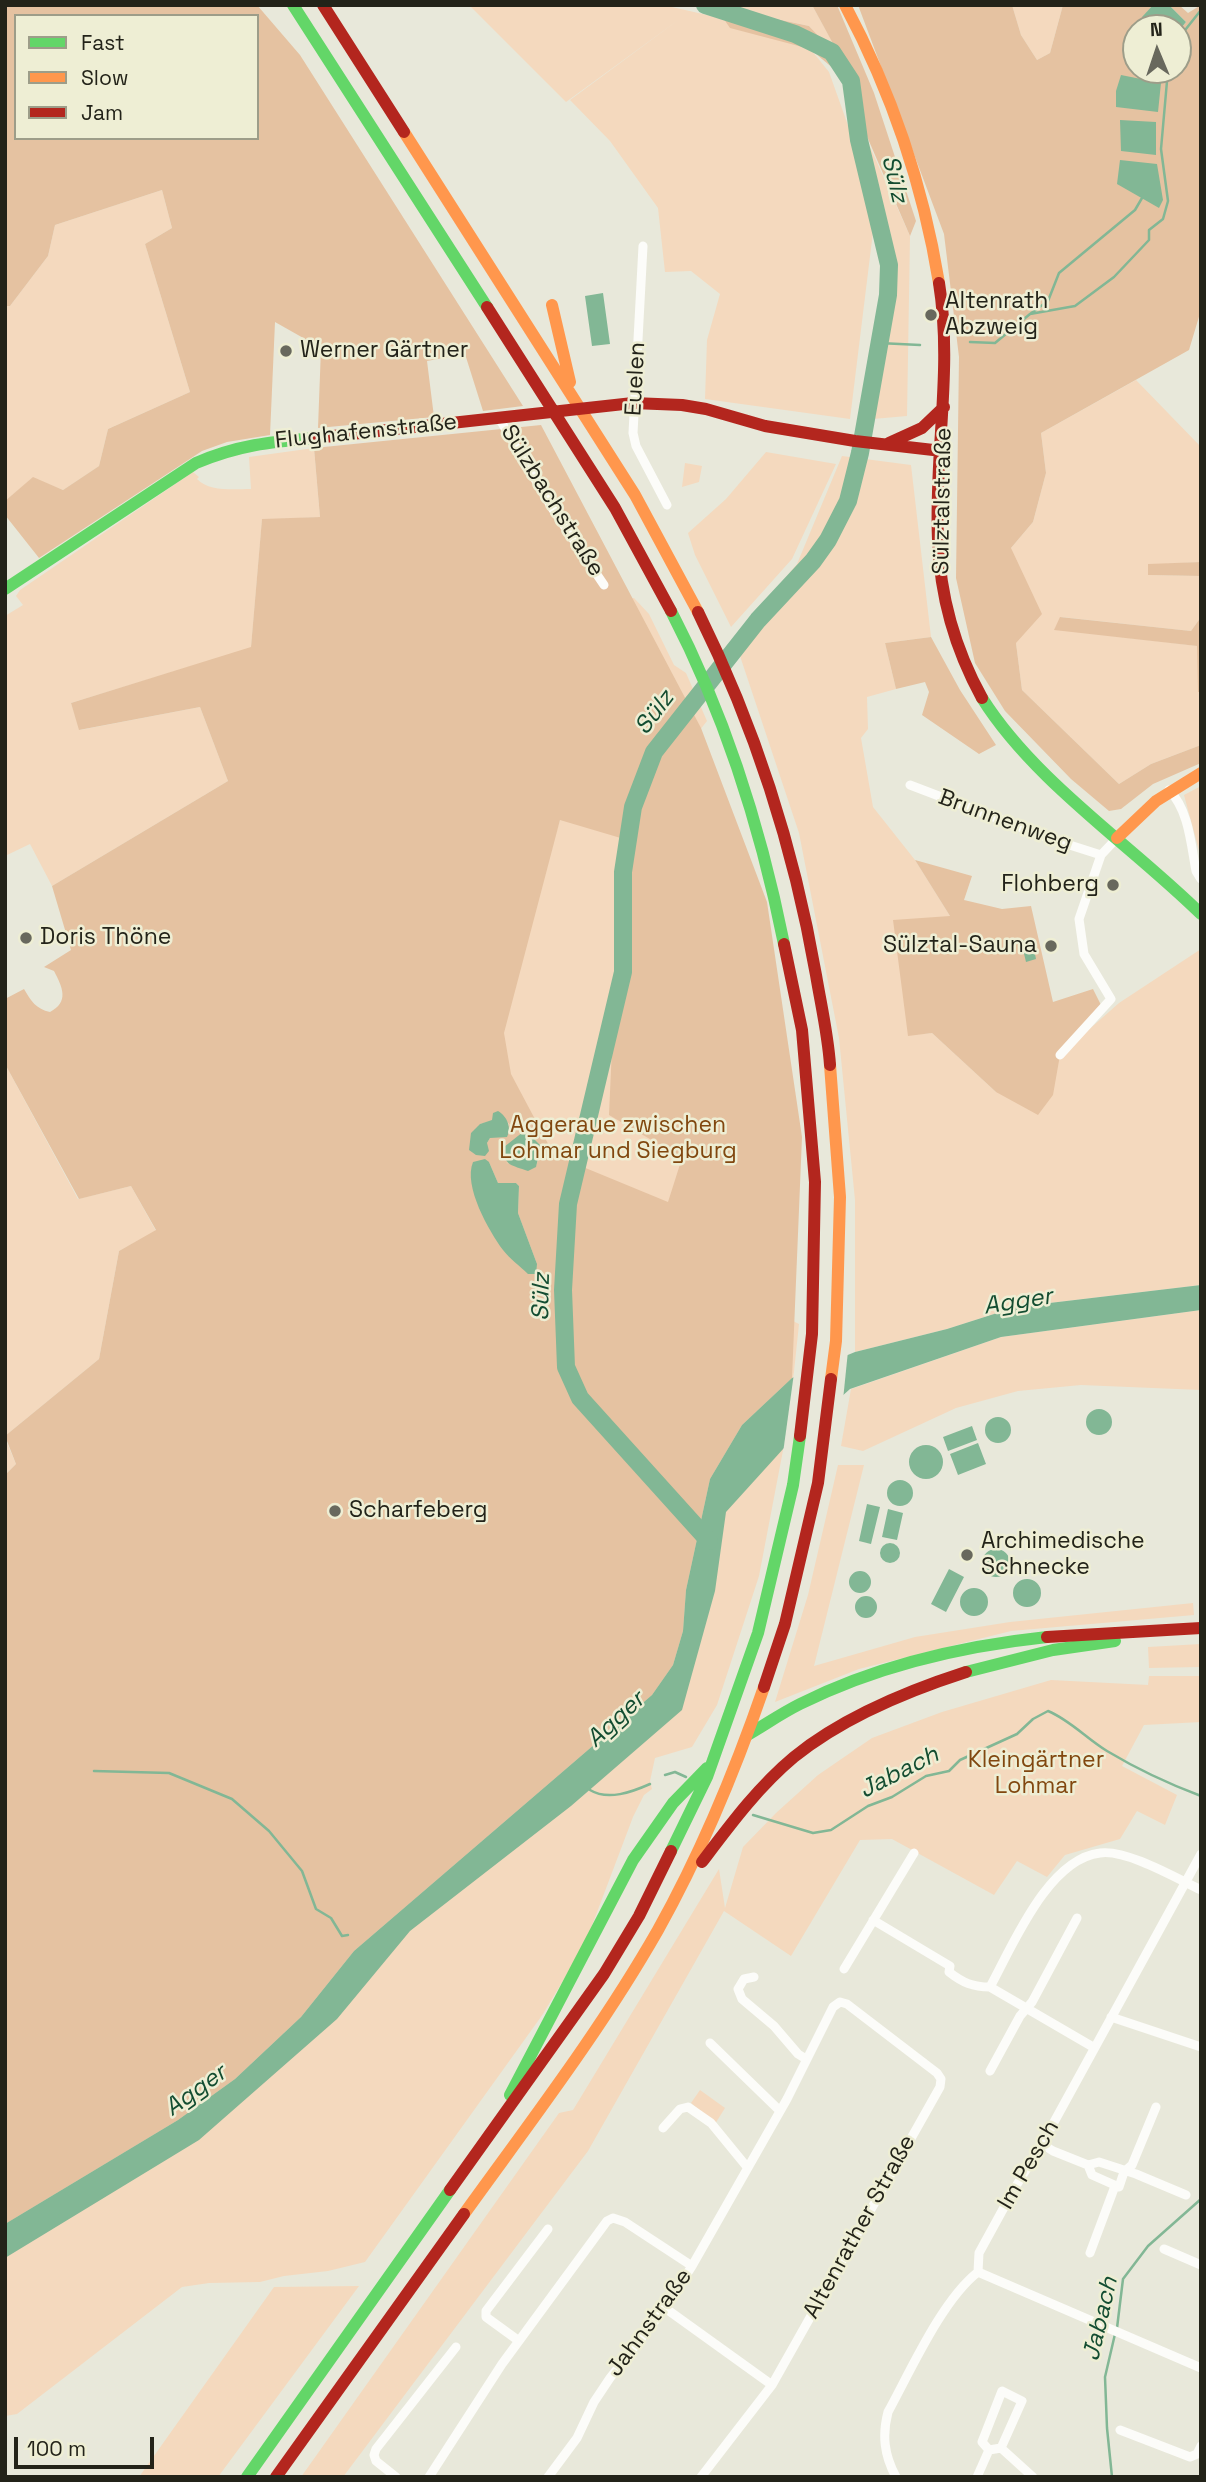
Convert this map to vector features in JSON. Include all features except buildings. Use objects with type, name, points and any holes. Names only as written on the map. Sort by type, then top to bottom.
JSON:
[{"type":"main road","points":[[247,2477],[550,2054],[611,1964],[687,1822],[731,1717],[757,1639],[778,1562],[794,1483],[811,1372],[817,1248],[816,1169],[808,1076],[797,998],[766,855],[724,730],[661,590],[615,508],[293,5]]},
{"type":"main road","points":[[276,2477],[597,2028],[632,1974],[677,1895],[720,1806],[779,1648],[802,1564],[829,1422],[839,1302],[841,1235],[840,1161],[835,1094],[822,1002],[801,897],[784,832],[740,705],[704,622],[635,495],[323,5]]},
{"type":"main road","name":"Sülztalstraße","points":[[845,5],[884,86],[903,138],[928,224],[942,300],[945,338],[939,568],[951,622],[971,677],[993,714],[1020,750],[1201,914]]},
{"type":"main road","points":[[552,305],[572,395]]},
{"type":"main road","name":"Flughafenstraße","points":[[5,589],[211,455],[259,443],[633,404],[682,405],[765,426],[882,443]]},
{"type":"main road","points":[[882,443],[922,428],[944,407]]},
{"type":"main road","points":[[882,443],[942,451]]},
{"type":"main road","points":[[1116,838],[1143,810],[1169,790],[1201,773]]},
{"type":"main road","points":[[488,2137],[633,1860],[673,1802],[705,1769],[761,1726],[803,1703],[872,1675],[944,1654],[1044,1637],[1130,1635],[1201,1628]]},
{"type":"main road","points":[[1156,1633],[1201,1637]]},
{"type":"main road","points":[[677,1895],[755,1795],[810,1745],[842,1725],[901,1696],[988,1664],[1130,1635]]},
{"type":"street","name":"Euelen","points":[[643,246],[633,433],[636,446],[667,505]]},
{"type":"street","name":"Sülzbachstraße","points":[[499,418],[552,508],[604,585]]},
{"type":"street","name":"Brunnenweg","points":[[909,785],[925,787],[1054,840],[1101,855]]},
{"type":"street","points":[[1169,790],[1182,813],[1196,871],[1201,879]]},
{"type":"street","points":[[1060,1055],[1111,999],[1084,954],[1080,919],[1101,855],[1116,838]]},
{"type":"street","points":[[844,1969],[914,1853]]},
{"type":"street","points":[[990,1987],[1049,1883],[1067,1866],[1100,1853],[1131,1857],[1201,1890]]},
{"type":"street","name":"Im Pesch","points":[[978,2273],[979,2253],[1201,1854]]},
{"type":"street","points":[[990,2071],[1077,1918]]},
{"type":"street","points":[[873,1920],[950,1966],[949,1972],[961,1982],[976,1987],[990,1987],[1093,2047]]},
{"type":"street","points":[[754,1977],[744,1979],[738,1989],[742,1999],[774,2026],[798,2054],[806,2059]]},
{"type":"street","name":"Jahnstraße","points":[[548,2477],[577,2438],[594,2402],[610,2378],[665,2308],[692,2266],[780,2111],[833,2007],[840,2002]]},
{"type":"street","name":"Altenrather Straße","points":[[705,2475],[772,2385],[940,2087],[941,2079],[937,2073],[847,2004],[840,2002]]},
{"type":"street","points":[[1111,2017],[1201,2047]]},
{"type":"street","points":[[710,2043],[780,2111]]},
{"type":"street","points":[[663,2129],[680,2109],[688,2107],[710,2123],[747,2167]]},
{"type":"street","points":[[1088,2165],[1092,2175],[1119,2187],[1124,2172],[1132,2165],[1157,2107]]},
{"type":"street","points":[[1042,2144],[1088,2165],[1099,2162],[1186,2195]]},
{"type":"street","points":[[1090,2253],[1115,2186]]},
{"type":"street","points":[[429,2477],[519,2341],[607,2221],[613,2218],[625,2222],[692,2266]]},
{"type":"street","points":[[519,2341],[486,2317],[486,2311],[548,2229]]},
{"type":"street","points":[[1164,2249],[1201,2265]]},
{"type":"street","points":[[896,2477],[886,2454],[883,2430],[888,2412],[951,2301],[964,2284],[978,2273],[1201,2368]]},
{"type":"street","points":[[665,2308],[772,2385]]},
{"type":"street","points":[[396,2477],[376,2461],[376,2449],[456,2347]]},
{"type":"street","points":[[989,2450],[982,2442],[1002,2391],[1022,2401],[1001,2448]]},
{"type":"street","points":[[1119,2430],[1201,2461]]},
{"type":"street","points":[[1190,2457],[1197,2454],[1201,2446]]},
{"type":"street","points":[[989,2450],[1001,2448]]},
{"type":"street","points":[[1001,2448],[1033,2477]]},
{"type":"street","points":[[977,2477],[989,2450]]},
{"type":"green space","points":[[469,5],[663,5],[800,36],[829,72],[855,145],[873,232],[850,419],[705,399],[707,340],[720,294],[691,271],[665,272],[658,208],[610,141],[570,100],[681,18],[566,102]]},
{"type":"green space","points":[[713,5],[812,5],[845,65],[809,26]]},
{"type":"green space","points":[[1012,5],[1063,5],[1050,53],[1037,60],[1021,35]]},
{"type":"green space","points":[[866,138],[910,236],[907,416],[873,419],[891,240]]},
{"type":"green space","points":[[162,190],[172,228],[145,244],[190,392],[108,429],[99,466],[63,490],[33,478],[5,501],[5,306],[10,306],[48,256],[55,225]]},
{"type":"green space","points":[[1136,380],[1201,447],[1201,562],[1148,565],[1149,575],[1201,576],[1201,617],[1191,631],[1061,617],[1055,629],[1198,646],[1201,745],[1151,764],[1119,784],[1022,690],[1016,643],[1011,548],[1033,522],[1046,473],[1041,433]]},
{"type":"green space","points":[[314,448],[320,517],[262,520],[251,648],[71,703],[80,730],[200,707],[228,781],[52,886],[30,844],[5,856],[5,616],[23,605],[16,596],[20,590],[193,472],[199,477],[197,479],[208,486],[251,489],[249,457]]},
{"type":"green space","points":[[766,452],[836,464],[792,559],[731,627],[695,555],[688,533],[726,499]]},
{"type":"green space","points":[[842,456],[911,465],[931,637],[885,643],[896,689],[867,697],[868,729],[861,738],[873,807],[915,860],[950,916],[908,1035],[932,1033],[996,1092],[1060,1055],[1119,1003],[1201,949],[1201,1285],[1016,1307],[947,1329],[855,1352],[855,1200],[839,1038],[799,833],[734,638],[797,564]]},
{"type":"green space","points":[[685,463],[702,466],[699,482],[682,487]]},
{"type":"green space","name":"Aggeraue zwischen Lohmar und Siegburg","points":[[634,598],[649,614],[674,665],[686,673],[707,721],[696,735],[793,1321],[799,1324],[789,1419],[759,1576],[717,1705],[692,1747],[655,1758],[650,1781],[652,1789],[644,1795],[633,1817],[585,1944],[543,2014],[365,2262],[260,2282],[209,2283],[182,2287],[17,2414],[5,2416],[5,2200],[455,1156],[560,820],[621,600]]},
{"type":"green space","points":[[1201,786],[1201,858],[1184,795]]},
{"type":"green space","points":[[5,1064],[78,1199],[131,1186],[156,1231],[119,1251],[99,1359],[5,1436]]},
{"type":"green space","points":[[1201,1310],[1201,1390],[1081,1385],[1018,1391],[956,1408],[863,1451],[841,1446],[851,1389],[1001,1337]]},
{"type":"green space","points":[[5,1438],[16,1464],[5,1475]]},
{"type":"green space","points":[[838,1465],[864,1465],[814,1666],[915,1637],[1010,1622],[1193,1603],[1194,1615],[1011,1631],[859,1669],[775,1702],[808,1595]]},
{"type":"green space","points":[[1201,1644],[1201,1667],[1149,1668],[1148,1647]]},
{"type":"green space","name":"Kleingärtner Lohmar","points":[[1149,1676],[1201,1676],[1201,1722],[1144,1725],[1122,1766],[1177,1795],[1165,1825],[1137,1811],[1120,1839],[1065,1855],[1047,1877],[1017,1861],[994,1895],[892,1839],[860,1840],[791,1956],[724,1911],[588,2151],[343,2477],[301,2477],[559,2113],[573,2110],[719,1869],[725,1908],[743,1847],[776,1813],[818,1775],[872,1738],[942,1712],[1051,1680],[1148,1685]]},
{"type":"green space","points":[[700,2090],[725,2108],[715,2124],[691,2103]]},
{"type":"green space","points":[[359,2286],[218,2477],[139,2477],[274,2287]]},
{"type":"shaded area","points":[[5,5],[257,5],[300,55],[523,406],[483,411],[465,354],[427,361],[434,417],[318,428],[321,348],[275,322],[270,435],[227,442],[202,451],[39,558],[5,515],[5,501],[33,477],[63,490],[99,466],[108,429],[190,392],[145,244],[172,228],[162,190],[55,225],[48,256],[10,306],[5,306]]},
{"type":"shaded area","points":[[812,5],[837,5],[874,93],[916,221],[910,236],[840,74],[810,49],[730,28],[715,6],[809,26],[843,62]]},
{"type":"shaded area","points":[[858,5],[1012,5],[1021,35],[1037,60],[1050,53],[1063,5],[1153,5],[1146,14],[1122,14],[1122,84],[1192,84],[1192,14],[1178,14],[1169,5],[1179,5],[1188,13],[1201,5],[1201,310],[1189,350],[1041,433],[1046,473],[1033,522],[1011,548],[1042,614],[1016,643],[1022,690],[1119,784],[1151,764],[1201,745],[1201,763],[1153,784],[1121,809],[1109,811],[1071,779],[1005,711],[975,663],[956,578],[959,357],[944,234]]},
{"type":"shaded area","points":[[1153,5],[1169,5],[1178,14],[1145,14]]},
{"type":"shaded area","points":[[1121,75],[1122,84],[1161,84],[1158,112],[1116,107],[1116,91]]},
{"type":"shaded area","points":[[1120,120],[1156,122],[1156,155],[1121,151]]},
{"type":"shaded area","points":[[1120,160],[1157,164],[1163,200],[1159,208],[1117,184]]},
{"type":"shaded area","points":[[603,293],[610,344],[592,346],[585,296]]},
{"type":"shaded area","points":[[541,425],[701,728],[767,902],[802,1137],[792,1378],[742,1425],[710,1479],[686,1590],[683,1631],[673,1665],[652,1695],[354,1951],[301,2017],[235,2079],[178,2120],[5,2224],[5,1475],[16,1464],[5,1436],[99,1359],[119,1251],[156,1230],[131,1186],[79,1199],[5,1064],[5,999],[24,989],[41,1009],[50,1012],[60,1004],[60,983],[54,971],[44,967],[71,950],[52,886],[228,781],[200,707],[79,730],[71,703],[251,647],[262,519],[320,517],[314,448]],"holes":[[[560,820],[624,839],[609,1115],[682,1158],[668,1202],[554,1155],[511,1074],[504,1033]],[[504,1118],[510,1125],[487,1143],[480,1124]],[[541,1152],[536,1166],[506,1163]],[[473,1162],[489,1162],[498,1183],[516,1183],[519,1186],[518,1213],[537,1264]]]},
{"type":"shaded area","points":[[1201,562],[1201,576],[1148,575],[1148,564]]},
{"type":"shaded area","points":[[1060,617],[1191,631],[1201,617],[1201,692],[1198,692],[1197,646],[1054,630]]},
{"type":"shaded area","points":[[931,637],[960,690],[996,745],[979,754],[922,715],[929,692],[925,682],[896,689],[885,643]]},
{"type":"shaded area","points":[[915,860],[972,876],[964,900],[1002,909],[1031,906],[1053,1002],[1093,989],[1102,1007],[1060,1055],[1053,1095],[1038,1115],[996,1092],[932,1033],[908,1036],[893,920],[950,916]]},
{"type":"shaded area","points":[[1032,939],[1036,959],[1026,962],[1021,941]]},
{"type":"shaded area","points":[[498,1111],[508,1122],[507,1137],[490,1138],[487,1143],[489,1151],[485,1156],[476,1155],[469,1150],[471,1133],[480,1124],[492,1120],[493,1113]]},
{"type":"shaded area","points":[[523,1132],[541,1146],[536,1167],[528,1171],[510,1164],[504,1153],[504,1147]]},
{"type":"shaded area","points":[[485,1159],[498,1183],[516,1183],[519,1186],[518,1213],[537,1264],[536,1274],[528,1274],[506,1253],[479,1208],[471,1172],[473,1162]]},
{"type":"shaded area","points":[[1201,1285],[1201,1310],[1001,1337],[850,1389],[784,1448],[726,1512],[715,1591],[682,1710],[571,1806],[410,1931],[337,2019],[199,2140],[5,2258],[5,2224],[178,2120],[235,2079],[301,2017],[354,1951],[652,1695],[673,1665],[683,1631],[686,1590],[710,1479],[742,1425],[792,1378],[855,1352],[947,1329],[1016,1307]]},
{"type":"shaded area","points":[[1099,1409],[1108,1413],[1112,1422],[1108,1431],[1099,1435],[1090,1431],[1086,1422],[1090,1413]]},
{"type":"shaded area","points":[[998,1417],[1007,1421],[1011,1430],[1007,1439],[998,1443],[989,1439],[985,1430],[989,1421]]},
{"type":"shaded area","points":[[972,1426],[977,1440],[948,1451],[943,1437]]},
{"type":"shaded area","points":[[978,1443],[986,1464],[958,1475],[950,1454]]},
{"type":"shaded area","points":[[926,1445],[938,1450],[943,1462],[938,1474],[926,1479],[914,1474],[909,1462],[914,1450]]},
{"type":"shaded area","points":[[900,1480],[909,1484],[913,1493],[909,1502],[900,1506],[891,1502],[887,1493],[891,1484]]},
{"type":"shaded area","points":[[867,1504],[880,1507],[871,1544],[859,1541]]},
{"type":"shaded area","points":[[888,1509],[903,1513],[897,1540],[882,1537]]},
{"type":"shaded area","points":[[890,1543],[897,1546],[900,1553],[897,1560],[890,1563],[883,1560],[880,1553],[883,1546]]},
{"type":"shaded area","points":[[996,1549],[1006,1553],[1010,1563],[1006,1573],[996,1577],[986,1573],[982,1563],[986,1553]]},
{"type":"shaded area","points":[[949,1569],[964,1577],[946,1612],[931,1604]]},
{"type":"shaded area","points":[[860,1571],[868,1574],[871,1582],[868,1590],[860,1593],[852,1590],[849,1582],[852,1574]]},
{"type":"shaded area","points":[[1027,1579],[1037,1583],[1041,1593],[1037,1603],[1027,1607],[1017,1603],[1013,1593],[1017,1583]]},
{"type":"shaded area","points":[[974,1588],[984,1592],[988,1602],[984,1612],[974,1616],[964,1612],[960,1602],[964,1592]]},
{"type":"shaded area","points":[[866,1596],[874,1599],[877,1607],[874,1615],[866,1618],[858,1615],[855,1607],[858,1599]]},
{"type":"pier","points":[[848,1351],[843,1400],[783,1453],[794,1373]]},
{"type":"waterway","name":"Sülz","points":[[705,5],[795,34],[832,52],[851,81],[859,140],[889,265],[888,295],[860,453],[848,501],[828,540],[813,561],[758,620],[654,752],[633,807],[623,872],[623,972],[568,1204],[563,1290],[566,1367],[580,1398],[709,1541]]},
{"type":"waterway","points":[[1192,21],[1201,10]]},
{"type":"waterway","points":[[970,342],[995,343],[1030,314],[1075,306],[1114,277],[1149,240],[1149,230],[1163,219],[1168,201],[1161,149],[1167,84]]},
{"type":"waterway","points":[[1030,314],[1048,301],[1059,273],[1135,210],[1142,198]]},
{"type":"waterway","points":[[879,343],[920,345]]},
{"type":"waterway","name":"Jabach","points":[[753,1815],[813,1833],[831,1830],[868,1806],[892,1797],[926,1776],[949,1771],[960,1760],[1017,1734],[1033,1719],[1048,1711],[1064,1719],[1118,1758],[1201,1796]]},
{"type":"waterway","points":[[94,1771],[169,1773],[232,1799],[269,1831],[302,1871],[316,1909],[331,1918],[342,1936],[348,1935]]},
{"type":"waterway","name":"Jabach","points":[[665,1775],[675,1772],[686,1777]]},
{"type":"waterway","name":"Jabach","points":[[590,1790],[612,1795],[650,1784]]},
{"type":"waterway","name":"Jabach","points":[[1117,2328],[1123,2279],[1148,2246],[1201,2199]]},
{"type":"waterway","name":"Jabach","points":[[1112,2477],[1105,2377],[1115,2334]]},
{"type":"traffic: fast","points":[[293,5],[487,307]]},
{"type":"traffic: fast","points":[[5,589],[196,463],[254,445],[315,438]]},
{"type":"traffic: fast","points":[[671,611],[708,691],[739,773],[764,858],[784,944]]},
{"type":"traffic: fast","points":[[982,698],[1003,728],[1056,785],[1201,914]]},
{"type":"traffic: fast","points":[[671,1851],[707,1777],[758,1633],[793,1485],[800,1436]]},
{"type":"traffic: fast","points":[[749,1734],[800,1704],[889,1668],[952,1652],[1047,1637]]},
{"type":"traffic: fast","points":[[966,1672],[1053,1650],[1115,1641]]},
{"type":"traffic: fast","points":[[510,2095],[633,1860],[673,1803],[707,1768]]},
{"type":"traffic: fast","points":[[247,2477],[450,2190]]},
{"type":"traffic: slow","points":[[845,5],[877,72],[904,140],[924,211],[939,283]]},
{"type":"traffic: slow","points":[[404,132],[635,495],[698,612]]},
{"type":"traffic: slow","points":[[552,305],[570,382]]},
{"type":"traffic: slow","points":[[1117,838],[1156,801],[1201,773]]},
{"type":"traffic: slow","points":[[830,1065],[840,1197],[836,1341],[831,1379]]},
{"type":"traffic: slow","points":[[464,2214],[589,2039],[658,1930],[716,1811],[764,1687]]},
{"type":"traffic: jam","points":[[323,5],[404,132]]},
{"type":"traffic: jam","points":[[939,283],[944,347],[937,508],[939,561],[951,622],[964,661],[982,698]]},
{"type":"traffic: jam","points":[[487,307],[615,508],[671,611]]},
{"type":"traffic: jam","points":[[315,438],[633,403],[682,405],[765,426],[855,441],[942,451]]},
{"type":"traffic: jam","points":[[889,443],[922,428],[944,407]]},
{"type":"traffic: jam","points":[[698,612],[719,655],[755,744],[784,835],[807,928],[830,1065]]},
{"type":"traffic: jam","points":[[784,944],[802,1030],[815,1182],[812,1334],[800,1436]]},
{"type":"traffic: jam","points":[[764,1687],[785,1624],[818,1483],[831,1379]]},
{"type":"traffic: jam","points":[[1047,1637],[1201,1628]]},
{"type":"traffic: jam","points":[[702,1862],[756,1794],[794,1757],[813,1743],[876,1707],[966,1672]]},
{"type":"traffic: jam","points":[[450,2190],[604,1974],[639,1916],[671,1851]]},
{"type":"traffic: jam","points":[[276,2477],[464,2214]]},
{"type":"place","name":"Altenrath Abzweig","points":[[931,315]]},
{"type":"place","name":"Werner Gärtner","points":[[286,351]]},
{"type":"place","name":"Flohberg","points":[[1113,885]]},
{"type":"place","name":"Doris Thöne","points":[[26,938]]},
{"type":"place","name":"Sülztal-Sauna","points":[[1051,946]]},
{"type":"place","name":"Scharfeberg","points":[[335,1511]]},
{"type":"place","name":"Archimedische Schnecke","points":[[967,1555]]},
{"type":"water label","name":"Agger","points":[[1018,1302]]},
{"type":"water label","name":"Agger","points":[[616,1720]]},
{"type":"water label","name":"Agger","points":[[196,2091]]}]
